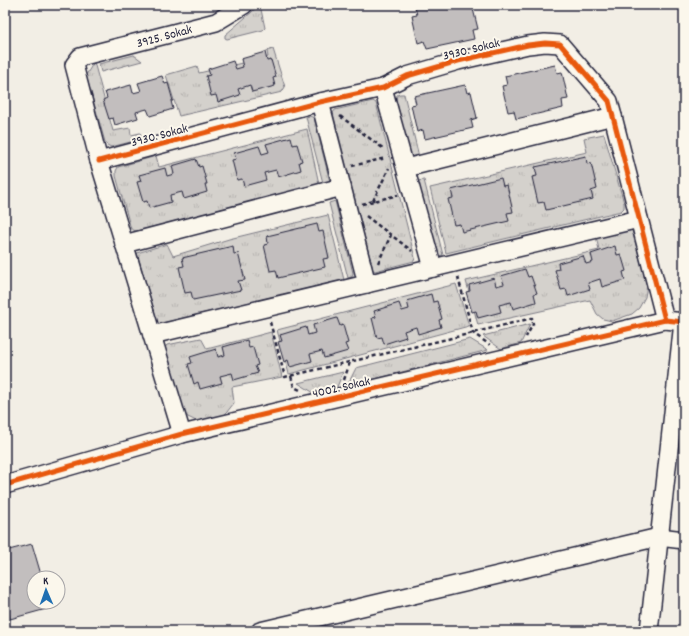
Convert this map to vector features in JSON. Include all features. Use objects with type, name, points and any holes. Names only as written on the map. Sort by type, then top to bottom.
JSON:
[{"type":"street","name":"3925. Sokak","points":[[99,161],[74,65],[80,57],[216,22],[244,5]]},
{"type":"street","name":"3930. Sokak","points":[[99,161],[320,102],[384,88],[407,76],[458,62],[528,45],[545,43],[560,44],[609,101],[666,320]]},
{"type":"street","points":[[384,88],[399,165],[433,268]]},
{"type":"street","points":[[320,102],[367,284]]},
{"type":"street","points":[[399,165],[613,116]]},
{"type":"street","points":[[99,161],[182,434]]},
{"type":"street","points":[[124,244],[342,187]]},
{"type":"street","points":[[152,335],[639,219]]},
{"type":"street","name":"4002. Sokak","points":[[5,485],[182,434],[666,320],[683,322]]},
{"type":"street","points":[[649,631],[683,322]]},
{"type":"street","points":[[260,631],[659,537],[684,540]]},
{"type":"path","points":[[339,115],[390,153]]},
{"type":"path","points":[[346,168],[391,157]]},
{"type":"path","points":[[373,201],[399,165]]},
{"type":"path","points":[[355,206],[400,195]]},
{"type":"path","points":[[362,213],[416,254]]},
{"type":"path","points":[[376,266],[391,235]]},
{"type":"path","points":[[454,263],[473,333],[492,347]]},
{"type":"path","points":[[267,308],[285,377],[532,318]]},
{"type":"path","points":[[342,383],[351,362]]},
{"type":"green space","points":[[260,5],[265,28],[263,30],[227,39],[225,38],[225,35]]},
{"type":"green space","points":[[273,49],[285,87],[282,92],[179,116],[166,75],[197,66],[199,73],[268,57],[267,51]]},
{"type":"green space","points":[[134,55],[142,61],[101,72],[99,64]]},
{"type":"green space","points":[[94,62],[113,131],[130,128],[131,135],[140,133],[142,139],[111,147],[105,142],[86,75]]},
{"type":"green space","points":[[404,94],[419,157],[411,159],[396,100],[397,95]]},
{"type":"green space","points":[[373,101],[376,103],[415,258],[414,261],[375,271],[373,270],[333,113],[335,110]]},
{"type":"green space","points":[[310,116],[314,118],[330,182],[323,183],[306,117]]},
{"type":"green space","points":[[307,129],[319,184],[141,230],[136,231],[131,229],[116,176],[118,167],[156,156],[159,167]]},
{"type":"green space","points":[[604,134],[624,203],[624,208],[621,211],[446,253],[430,188],[587,152],[584,138]]},
{"type":"green space","points":[[424,180],[443,255],[438,256],[417,181]]},
{"type":"green space","points":[[335,201],[353,273],[352,277],[348,278],[329,203]]},
{"type":"green space","points":[[328,215],[344,280],[158,324],[137,253],[167,244],[173,256],[229,239]]},
{"type":"green space","points":[[631,227],[647,285],[645,297],[639,308],[632,314],[612,321],[603,319],[597,314],[590,300],[478,325],[466,281],[599,250],[596,236]]},
{"type":"green space","points":[[456,284],[469,326],[289,374],[277,330]]},
{"type":"green space","points":[[530,324],[521,343],[501,349],[483,336]]},
{"type":"green space","points":[[271,332],[282,377],[232,387],[234,403],[223,417],[196,421],[184,415],[164,349],[167,345],[201,338],[207,349]]},
{"type":"green space","points":[[470,339],[488,350],[347,386],[356,368]]},
{"type":"green space","points":[[343,372],[337,387],[314,393],[298,383]]},
{"type":"building","points":[[423,5],[472,5],[478,29],[472,30],[474,39],[427,49],[424,41],[418,43],[412,16],[417,15],[415,7]]},
{"type":"building","points":[[265,52],[267,61],[271,60],[276,77],[273,78],[275,86],[252,92],[250,85],[238,89],[240,95],[218,102],[216,95],[211,96],[206,76],[210,75],[208,69],[233,61],[236,69],[243,67],[241,59]]},
{"type":"building","points":[[555,65],[557,73],[562,72],[568,99],[562,100],[563,108],[516,119],[514,111],[508,112],[502,86],[507,85],[505,76]]},
{"type":"building","points":[[162,76],[165,84],[168,83],[173,101],[171,101],[173,109],[150,116],[147,109],[136,112],[138,118],[115,125],[113,118],[109,119],[103,100],[107,98],[105,92],[131,85],[133,93],[141,91],[138,83]]},
{"type":"building","points":[[465,85],[467,93],[471,92],[477,118],[471,120],[473,128],[425,139],[423,130],[417,132],[411,105],[416,104],[414,96]]},
{"type":"building","points":[[291,137],[293,145],[297,144],[302,161],[299,162],[301,170],[278,177],[276,170],[264,173],[266,180],[244,186],[242,179],[237,180],[232,160],[236,159],[234,153],[259,146],[262,154],[269,152],[266,144]]},
{"type":"building","points":[[586,156],[587,164],[591,163],[597,189],[591,191],[593,199],[546,210],[544,202],[538,203],[532,177],[537,176],[535,167]]},
{"type":"building","points":[[196,159],[199,167],[202,166],[207,184],[205,184],[207,192],[184,199],[182,192],[170,195],[171,202],[149,208],[147,201],[143,202],[137,182],[141,181],[139,175],[165,168],[167,176],[174,174],[172,166]]},
{"type":"building","points":[[501,178],[503,186],[507,185],[513,212],[507,213],[509,221],[462,232],[460,224],[454,225],[448,199],[453,198],[451,190]]},
{"type":"building","points":[[317,224],[319,232],[323,231],[329,258],[323,259],[325,267],[278,278],[276,270],[270,271],[264,245],[268,244],[267,236]]},
{"type":"building","points":[[233,246],[234,254],[238,253],[245,280],[238,281],[241,290],[193,300],[191,292],[185,293],[179,267],[184,266],[182,258]]},
{"type":"building","points":[[615,246],[617,255],[621,254],[626,271],[623,272],[625,280],[602,287],[600,279],[588,283],[590,289],[568,296],[566,289],[561,290],[555,270],[559,269],[558,263],[583,256],[586,264],[593,262],[591,254]]},
{"type":"building","points":[[525,269],[528,277],[531,276],[537,293],[534,294],[536,302],[513,309],[511,302],[499,305],[501,312],[478,318],[476,311],[472,312],[466,292],[470,291],[469,285],[494,278],[496,286],[504,284],[501,276]]},
{"type":"building","points":[[431,294],[433,302],[437,301],[442,319],[439,320],[441,327],[418,334],[416,327],[404,331],[406,337],[384,344],[382,337],[377,338],[372,318],[376,317],[374,311],[399,303],[402,311],[409,309],[407,301]]},
{"type":"building","points":[[337,318],[340,326],[343,325],[348,343],[345,344],[348,351],[324,358],[322,351],[310,354],[312,361],[290,367],[288,360],[284,362],[278,342],[282,341],[280,335],[306,327],[308,335],[315,333],[313,325]]},
{"type":"building","points":[[247,340],[249,348],[253,347],[258,365],[255,366],[258,373],[234,380],[232,373],[220,376],[222,383],[200,389],[198,382],[194,384],[188,364],[192,363],[190,357],[216,349],[218,357],[225,355],[223,347]]},
{"type":"building","points":[[32,544],[40,570],[26,570],[26,610],[43,610],[10,619],[5,601],[5,551]]},
{"type":"cycle path","points":[[99,161],[320,102],[383,88],[407,76],[458,61],[528,45],[545,43],[560,44],[609,101],[665,320]]},
{"type":"cycle path","points":[[5,485],[182,434],[665,320],[684,322]]}]
